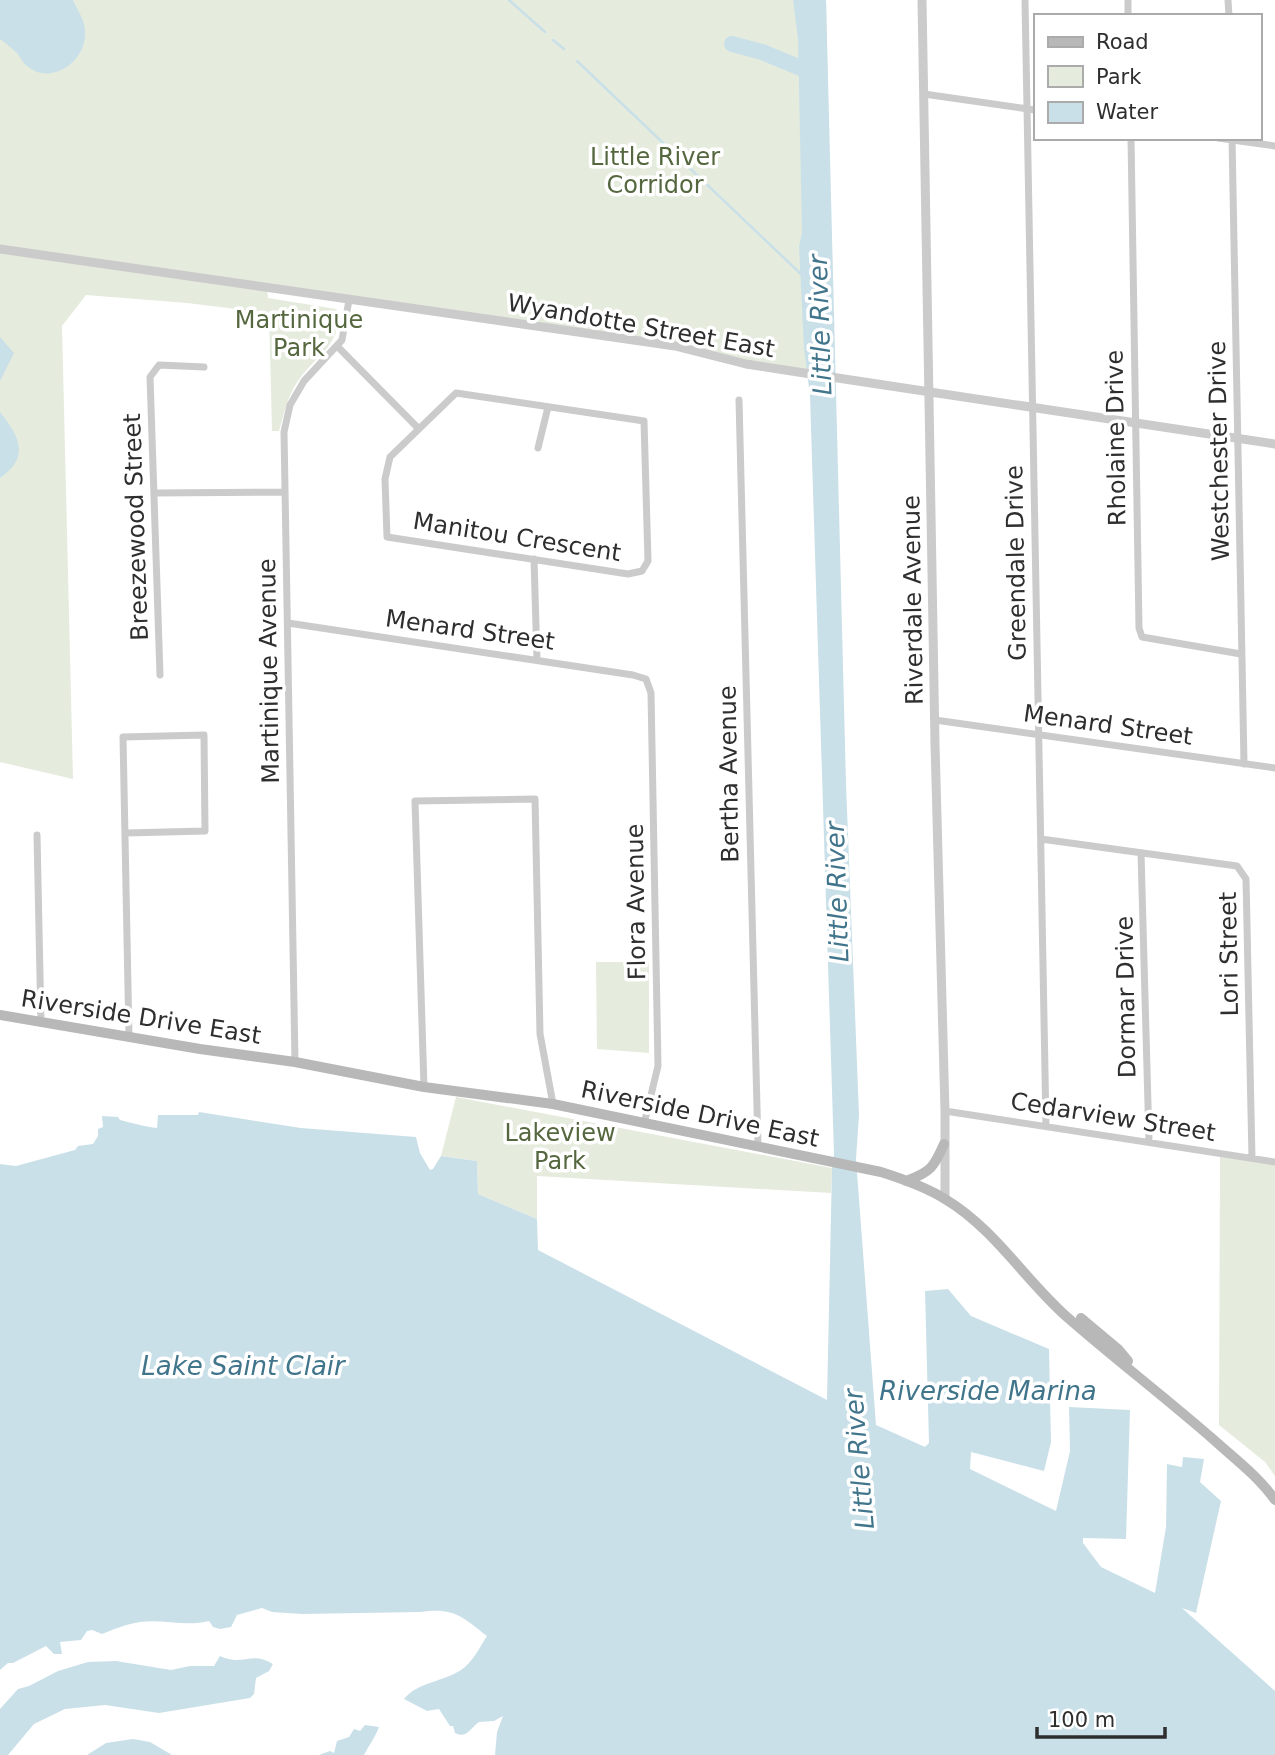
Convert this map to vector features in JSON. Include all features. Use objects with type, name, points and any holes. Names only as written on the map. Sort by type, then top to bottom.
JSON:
[{"type":"main road","name":"Riverside Drive East","points":[[0,1015],[295,1062],[424,1087],[553,1104],[881,1172],[906,1181],[945,1198],[986,1229],[1041,1292],[1067,1317],[1240,1463],[1275,1500]]},
{"type":"main road","points":[[906,1181],[934,1166],[944,1144]]},
{"type":"main road","points":[[1081,1318],[1118,1349],[1144,1380]]},
{"type":"street","name":"Riverdale Avenue","points":[[922,0],[945,1198]]},
{"type":"street","name":"Greendale Drive","points":[[1025,0],[1031,109],[1032,408],[1046,1126]]},
{"type":"street","points":[[924,94],[1031,109]]},
{"type":"street","name":"Rholaine Drive","points":[[1131,140],[1139,628],[1142,637],[1241,654]]},
{"type":"street","name":"Westchester Drive","points":[[1233,140],[1244,764]]},
{"type":"street","points":[[1239,140],[1275,146]]},
{"type":"street","name":"Wyandotte Street East","points":[[0,249],[675,346],[746,363],[852,381],[1275,444]]},
{"type":"street","points":[[349,300],[342,340],[338,347],[418,428]]},
{"type":"street","name":"Martinique Avenue","points":[[295,1062],[284,432],[290,405],[304,381],[338,347]]},
{"type":"street","name":"Breezewood Street","points":[[160,675],[150,377],[159,365],[205,367]]},
{"type":"street","name":"Manitou Crescent","points":[[456,393],[548,407],[643,421],[648,562],[642,571],[628,574],[387,537],[385,479],[390,457],[456,393]]},
{"type":"street","name":"Bertha Avenue","points":[[739,400],[758,1147]]},
{"type":"street","points":[[538,448],[548,407]]},
{"type":"street","points":[[155,493],[284,492]]},
{"type":"street","points":[[534,559],[537,659]]},
{"type":"street","name":"Menard Street","points":[[288,623],[537,659],[634,675],[646,680]]},
{"type":"street","name":"Flora Avenue","points":[[644,1124],[658,1066],[651,693],[646,680]]},
{"type":"street","name":"Menard Street","points":[[935,720],[1275,768]]},
{"type":"street","points":[[126,833],[205,831],[204,735],[123,737],[129,1037]]},
{"type":"street","points":[[424,1087],[415,801],[535,799],[540,1034],[553,1104]]},
{"type":"street","points":[[37,835],[41,1023]]},
{"type":"street","name":"Lori Street","points":[[1041,839],[1237,866],[1246,878],[1252,1158]]},
{"type":"street","name":"Dormar Drive","points":[[1141,853],[1149,1141]]},
{"type":"street","name":"Cedarview Street","points":[[945,1111],[1275,1162]]},
{"type":"green space","name":"Little River Corridor","points":[[0,0],[826,0],[834,378],[675,346],[267,288],[268,298],[336,309],[340,315],[334,338],[293,389],[279,431],[272,431],[269,313],[86,295],[62,326],[73,779],[0,762]]},
{"type":"green space","points":[[596,962],[649,962],[649,1053],[597,1049]]},
{"type":"green space","name":"Lakeview Park","points":[[456,1097],[832,1168],[831,1193],[537,1176],[537,1219],[478,1194],[477,1161],[441,1156]]},
{"type":"green space","points":[[1220,1157],[1275,1164],[1275,1476],[1265,1462],[1219,1425]]},
{"type":"water","points":[[0,0],[73,0],[85,30],[81,51],[75,60],[57,72],[37,72],[27,66],[17,53],[0,39]]},
{"type":"water","name":"Lake Saint Clair","points":[[793,0],[826,0],[846,784],[859,1115],[856,1159],[876,1425],[925,1447],[929,1443],[925,1291],[948,1289],[971,1316],[1049,1349],[1051,1442],[1044,1471],[971,1452],[970,1469],[1056,1511],[1070,1451],[1069,1407],[1130,1410],[1126,1539],[1083,1538],[1083,1543],[1101,1567],[1155,1593],[1166,1527],[1167,1464],[1182,1467],[1183,1457],[1204,1459],[1200,1482],[1221,1501],[1196,1613],[1182,1608],[1275,1691],[1275,1755],[495,1755],[497,1732],[503,1716],[494,1721],[479,1722],[463,1735],[455,1733],[453,1726],[450,1726],[439,1709],[427,1711],[404,1699],[418,1688],[461,1670],[474,1658],[487,1636],[464,1618],[441,1611],[302,1614],[272,1612],[262,1608],[237,1615],[231,1627],[220,1629],[213,1627],[209,1621],[140,1622],[102,1634],[87,1631],[81,1640],[60,1642],[62,1654],[54,1654],[46,1646],[8,1663],[0,1670],[0,1164],[16,1166],[75,1150],[78,1146],[93,1144],[98,1136],[98,1129],[103,1127],[102,1116],[118,1117],[120,1120],[157,1128],[158,1115],[198,1115],[199,1112],[301,1128],[416,1137],[420,1153],[430,1170],[441,1156],[477,1161],[478,1194],[537,1219],[538,1250],[827,1400],[834,1154],[810,396],[804,348],[799,246],[802,233],[798,39]]},
{"type":"water","points":[[0,337],[14,353],[0,381]]},
{"type":"water","points":[[0,412],[17,438],[19,454],[10,470],[0,478]]},
{"type":"water","points":[[220,1656],[235,1660],[259,1658],[273,1664],[269,1671],[256,1678],[254,1694],[250,1698],[159,1713],[105,1705],[65,1709],[34,1724],[8,1755],[0,1755],[0,1709],[18,1689],[58,1671],[88,1662],[116,1661],[171,1670],[190,1666],[214,1666]]},
{"type":"water","points":[[365,1725],[379,1727],[364,1755],[319,1755],[330,1751],[334,1753],[337,1741],[349,1737],[354,1729],[360,1731]]},
{"type":"water","points":[[133,1739],[150,1742],[172,1755],[87,1755],[106,1743]]},
{"type":"waterway","points":[[509,0],[545,32]]},
{"type":"waterway","points":[[553,40],[564,49]]},
{"type":"waterway","points":[[732,44],[762,52],[813,73]]},
{"type":"waterway","name":"Little River","points":[[577,61],[803,276]]},
{"type":"park label","name":"Martinique Park","points":[[299,334]]},
{"type":"water label","name":"Riverside Marina","points":[[988,1391]]}]
